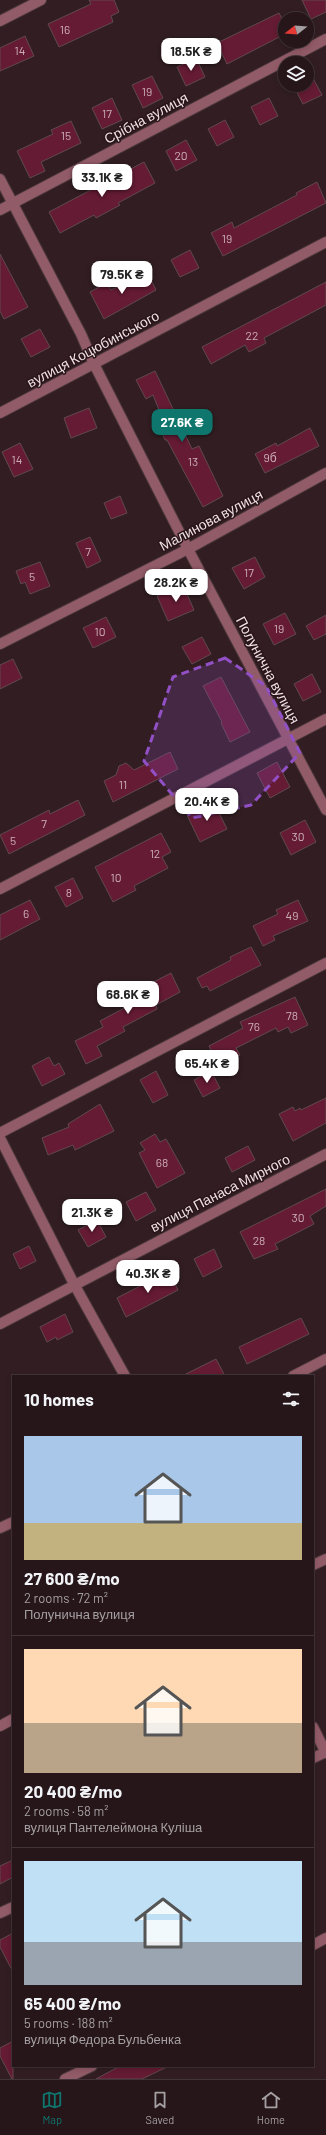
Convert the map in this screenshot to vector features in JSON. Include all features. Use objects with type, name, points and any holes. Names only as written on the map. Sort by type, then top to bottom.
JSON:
[{"type":"street","points":[[0,21],[41,0]]},
{"type":"street","name":"Срібна вулиця","points":[[0,210],[326,39]]},
{"type":"street","name":"Полунична вулиця","points":[[0,179],[81,334],[94,364],[188,549],[326,810]]},
{"type":"street","name":"вулиця Коцюбинського","points":[[0,413],[326,242]]},
{"type":"street","name":"Малинова вулиця","points":[[0,644],[188,549],[326,473]]},
{"type":"street","points":[[0,889],[326,719]]},
{"type":"street","points":[[0,1133],[326,963]]},
{"type":"street","points":[[0,1138],[74,1284],[124,1375]]},
{"type":"street","name":"вулиця Панаса Мирного","points":[[0,1324],[74,1284],[326,1154]]},
{"type":"street","points":[[295,1375],[326,1359]]},
{"type":"street","points":[[0,1528],[12,1522]]},
{"type":"street","points":[[314,1565],[326,1559]]},
{"type":"street","points":[[0,1726],[12,1720]]},
{"type":"street","points":[[314,1729],[326,1752],[314,1758]]},
{"type":"street","points":[[0,1914],[12,1908]]},
{"type":"street","points":[[314,1944],[326,1938]]},
{"type":"street","points":[[65,2079],[88,2072]]},
{"type":"highlighted area","points":[[225,658],[266,686],[300,753],[251,805],[192,818],[144,761],[173,677]]},
{"type":"building","points":[[89,0],[114,0],[119,12],[111,16],[113,22],[59,47],[48,24],[91,4]]},
{"type":"building","points":[[302,0],[326,0],[326,12],[314,18],[314,12],[308,12]]},
{"type":"building","points":[[278,13],[278,38],[227,64],[217,43]]},
{"type":"building","points":[[25,36],[34,56],[0,71],[0,48]]},
{"type":"building","points":[[196,58],[205,77],[186,86],[177,67]]},
{"type":"building","points":[[152,76],[163,98],[143,108],[132,85]]},
{"type":"building","points":[[314,80],[322,95],[303,104],[297,92],[314,92]]},
{"type":"building","points":[[112,98],[122,120],[102,129],[92,108]]},
{"type":"building","points":[[269,98],[278,116],[260,125],[251,107]]},
{"type":"building","points":[[225,120],[234,137],[217,146],[208,129]]},
{"type":"building","points":[[71,121],[81,143],[41,162],[45,171],[30,178],[17,151],[53,134],[51,130]]},
{"type":"building","points":[[186,140],[197,160],[176,171],[166,151]]},
{"type":"building","points":[[144,162],[155,183],[118,203],[120,205],[96,218],[94,215],[60,233],[49,212]]},
{"type":"building","points":[[317,182],[326,203],[223,256],[211,233],[232,222],[234,228],[297,195],[296,193]]},
{"type":"building","points":[[190,250],[199,268],[180,277],[171,260]]},
{"type":"building","points":[[0,254],[28,307],[4,319],[0,311]]},
{"type":"building","points":[[147,272],[156,290],[104,319],[90,292],[107,283],[111,290]]},
{"type":"building","points":[[326,282],[326,305],[264,338],[266,343],[249,352],[245,345],[211,364],[202,347]]},
{"type":"building","points":[[40,329],[50,347],[31,357],[21,339]]},
{"type":"building","points":[[155,371],[192,449],[199,446],[223,496],[203,507],[167,440],[165,440],[158,424],[164,422],[153,395],[146,399],[136,380]]},
{"type":"building","points":[[89,408],[97,428],[71,438],[64,418]]},
{"type":"building","points":[[310,428],[319,446],[265,473],[255,454],[276,443],[277,446]]},
{"type":"building","points":[[20,443],[33,469],[14,477],[2,452]]},
{"type":"building","points":[[120,496],[127,513],[111,519],[104,503]]},
{"type":"building","points":[[90,537],[101,561],[87,568],[76,543]]},
{"type":"building","points":[[255,557],[265,577],[244,589],[232,568]]},
{"type":"building","points":[[40,562],[50,586],[30,594],[25,582],[21,584],[16,571]]},
{"type":"building","points":[[183,585],[194,610],[168,621],[157,596]]},
{"type":"building","points":[[285,613],[296,634],[274,645],[263,624]]},
{"type":"building","points":[[326,615],[326,634],[314,640],[306,626]]},
{"type":"building","points":[[106,617],[116,637],[93,648],[83,628]]},
{"type":"building","points":[[202,637],[211,654],[192,664],[182,647]]},
{"type":"building","points":[[13,659],[22,678],[0,689],[0,665]]},
{"type":"building","points":[[312,674],[321,692],[303,701],[294,684]]},
{"type":"building","points":[[221,677],[250,732],[230,742],[221,723],[222,722],[203,686]]},
{"type":"building","points":[[170,752],[178,769],[113,802],[104,781],[116,775],[119,766],[126,763],[134,770]]},
{"type":"building","points":[[277,762],[290,787],[270,798],[257,773]]},
{"type":"building","points":[[78,800],[85,815],[9,854],[0,835],[49,810],[50,814]]},
{"type":"building","points":[[214,803],[227,829],[200,842],[187,815]]},
{"type":"building","points":[[305,820],[316,842],[291,855],[280,833]]},
{"type":"building","points":[[161,833],[171,852],[162,857],[168,868],[134,886],[136,890],[113,902],[95,867]]},
{"type":"building","points":[[73,878],[83,898],[66,907],[55,887]]},
{"type":"building","points":[[30,900],[40,919],[0,940],[0,915]]},
{"type":"building","points":[[298,900],[308,921],[273,936],[275,940],[263,946],[253,926],[278,914],[276,910]]},
{"type":"building","points":[[251,947],[261,965],[210,991],[207,986],[202,988],[197,978],[231,960],[230,957]]},
{"type":"building","points":[[171,973],[180,992],[156,1005],[157,1009],[123,1027],[125,1031],[97,1046],[102,1056],[86,1064],[75,1041],[103,1027],[100,1021],[132,1004],[125,992],[144,982],[146,986]]},
{"type":"building","points":[[295,997],[308,1025],[291,1033],[288,1027],[278,1032],[276,1028],[236,1048],[240,1055],[219,1065],[209,1046],[243,1028],[240,1022]]},
{"type":"building","points":[[49,1057],[54,1066],[59,1063],[65,1074],[42,1086],[32,1066]]},
{"type":"building","points":[[156,1071],[168,1095],[153,1103],[140,1080]]},
{"type":"building","points":[[211,1071],[220,1088],[203,1097],[194,1080]]},
{"type":"building","points":[[326,1098],[326,1123],[293,1141],[279,1114],[293,1107],[295,1111],[300,1108],[301,1110]]},
{"type":"building","points":[[100,1104],[114,1131],[75,1150],[73,1145],[48,1155],[42,1138],[69,1127],[68,1124]]},
{"type":"building","points":[[155,1134],[160,1142],[166,1139],[185,1173],[157,1188],[139,1153],[145,1150],[140,1143]]},
{"type":"building","points":[[248,1146],[255,1160],[232,1172],[225,1158]]},
{"type":"building","points":[[326,1189],[326,1206],[310,1216],[314,1224],[275,1244],[278,1249],[254,1259],[240,1232]]},
{"type":"building","points":[[146,1192],[156,1210],[136,1221],[126,1202]]},
{"type":"building","points":[[97,1220],[106,1237],[88,1247],[78,1230]]},
{"type":"building","points":[[29,1246],[36,1261],[20,1269],[13,1254]]},
{"type":"building","points":[[214,1249],[222,1267],[203,1277],[194,1259]]},
{"type":"building","points":[[169,1271],[178,1290],[126,1317],[117,1298]]},
{"type":"building","points":[[65,1314],[73,1332],[57,1340],[56,1337],[47,1342],[40,1327]]},
{"type":"building","points":[[301,1318],[309,1334],[247,1364],[239,1347]]},
{"type":"building","points":[[216,1359],[224,1375],[184,1375]]},
{"type":"building","points":[[12,1860],[12,1878],[0,1884],[0,1866]]},
{"type":"building","points":[[12,1934],[12,1970],[0,1947],[0,1940]]},
{"type":"building","points":[[12,2042],[13,2079],[0,2056],[0,2048]]},
{"type":"building","points":[[118,2067],[167,2067],[142,2079],[96,2079]]}]
